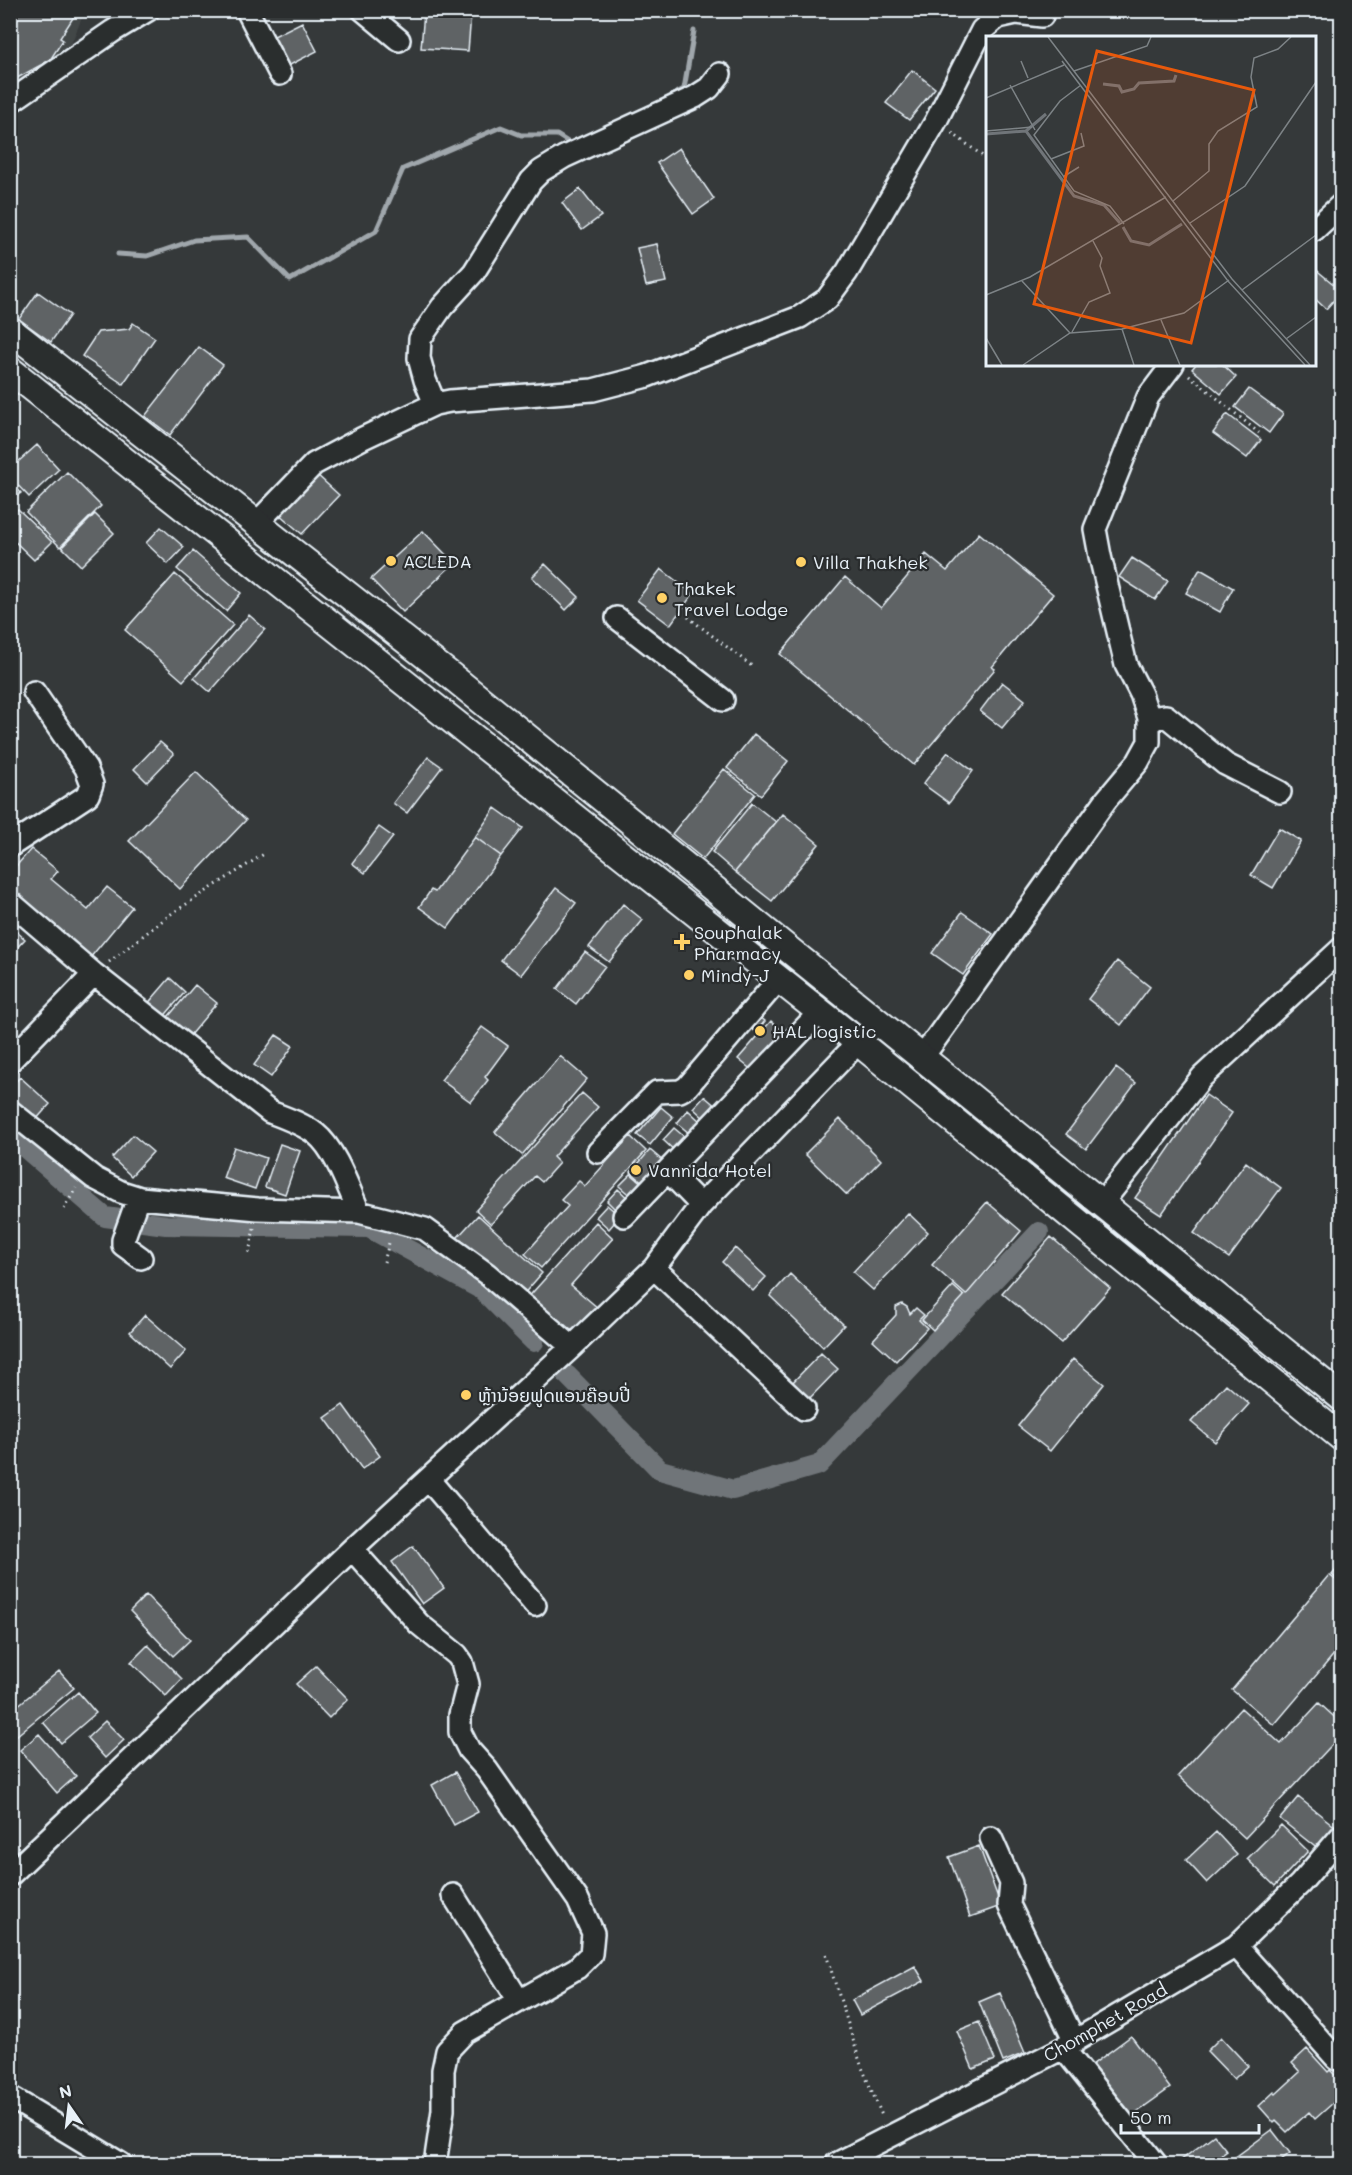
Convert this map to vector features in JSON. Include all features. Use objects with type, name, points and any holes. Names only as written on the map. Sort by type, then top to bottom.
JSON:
[{"type":"main road","points":[[10,330],[450,675],[1341,1398]]},
{"type":"main road","points":[[10,370],[858,1042],[1341,1438]]},
{"type":"street","points":[[10,102],[112,21],[148,10]]},
{"type":"street","points":[[247,10],[280,74]]},
{"type":"street","points":[[363,10],[399,40]]},
{"type":"street","points":[[256,524],[314,464],[363,438],[435,405],[450,401],[593,390],[648,376],[800,316],[827,299],[847,272],[936,122],[982,30],[999,17],[1016,13],[1042,16]]},
{"type":"street","points":[[435,405],[419,358],[420,339],[442,307],[474,272],[531,181],[541,171],[564,158],[695,97],[709,88],[720,74]]},
{"type":"street","points":[[1316,228],[1341,204]]},
{"type":"street","points":[[922,1058],[1106,800],[1138,762],[1149,742],[1149,718],[1141,694],[1126,665],[1095,529],[1148,397],[1178,368]]},
{"type":"street","points":[[617,618],[723,700]]},
{"type":"street","points":[[10,846],[88,795],[92,784],[86,768],[34,692]]},
{"type":"street","points":[[1149,718],[1166,716],[1226,764],[1280,792]]},
{"type":"street","points":[[10,902],[94,974],[270,1112],[293,1120],[317,1135],[329,1149],[359,1212]]},
{"type":"street","points":[[1102,1203],[1202,1077],[1341,948]]},
{"type":"street","points":[[10,1061],[94,974]]},
{"type":"street","points":[[598,1152],[657,1092],[680,1091],[687,1087],[779,979]]},
{"type":"street","points":[[624,1216],[820,1012]]},
{"type":"street","points":[[10,1875],[352,1549],[572,1347],[654,1268],[701,1204],[878,1022]]},
{"type":"street","points":[[10,1111],[94,1178],[138,1198],[258,1209],[359,1212],[425,1230],[487,1275],[572,1347]]},
{"type":"street","points":[[668,1171],[701,1204]]},
{"type":"street","points":[[138,1198],[124,1234],[123,1245],[141,1258]]},
{"type":"street","points":[[654,1268],[804,1409]]},
{"type":"street","points":[[429,1480],[535,1605]]},
{"type":"street","points":[[352,1549],[419,1624],[457,1655],[462,1662],[468,1684],[460,1715],[460,1732],[469,1750],[487,1770],[578,1900],[593,1933],[591,1954],[577,1968],[465,2032],[447,2051],[443,2110],[435,2164]]},
{"type":"street","name":"Chomphet Road","points":[[836,2164],[1069,2045],[1236,1946],[1300,1884],[1341,1835]]},
{"type":"street","points":[[992,1838],[1011,1883],[1009,1905],[1069,2045],[1156,2164]]},
{"type":"street","points":[[453,1895],[519,2001]]},
{"type":"street","points":[[1236,1946],[1337,2059],[1341,2060]]},
{"type":"street","points":[[10,2097],[121,2164]]},
{"type":"path","points":[[936,122],[986,159]]},
{"type":"path","points":[[1178,368],[1259,433]]},
{"type":"path","points":[[688,616],[753,668]]},
{"type":"path","points":[[94,974],[171,914],[264,854]]},
{"type":"path","points":[[249,1253],[258,1209]]},
{"type":"path","points":[[826,1954],[861,2066],[891,2137]]},
{"type":"shaded area","points":[[11,11],[85,11],[66,56],[11,94]]},
{"type":"building","points":[[10,10],[78,10],[60,38],[63,40],[50,60],[10,82]]},
{"type":"building","points":[[424,12],[471,15],[468,51],[421,48]]},
{"type":"building","points":[[302,22],[317,51],[288,66],[272,37]]},
{"type":"building","points":[[912,70],[935,88],[909,120],[886,103]]},
{"type":"building","points":[[679,148],[714,199],[693,214],[657,163]]},
{"type":"building","points":[[580,189],[601,216],[582,230],[562,203]]},
{"type":"building","points":[[657,244],[666,282],[646,286],[637,248]]},
{"type":"building","points":[[1316,270],[1342,291],[1326,309],[1316,300]]},
{"type":"building","points":[[38,292],[70,315],[51,342],[19,319]]},
{"type":"building","points":[[133,323],[155,338],[123,384],[82,356],[98,332],[129,329]]},
{"type":"building","points":[[199,347],[223,365],[170,435],[145,416]]},
{"type":"building","points":[[1194,366],[1224,366],[1236,377],[1221,394],[1192,369]]},
{"type":"building","points":[[1249,389],[1283,414],[1269,433],[1235,407]]},
{"type":"building","points":[[1227,414],[1261,440],[1247,458],[1213,433]]},
{"type":"building","points":[[37,445],[59,469],[29,497],[10,477],[10,469]]},
{"type":"building","points":[[67,472],[101,506],[60,547],[26,512]]},
{"type":"building","points":[[315,473],[339,495],[302,534],[278,513]]},
{"type":"building","points":[[10,481],[21,493],[13,499],[16,503],[10,507]]},
{"type":"building","points":[[18,509],[52,542],[34,560],[10,537],[10,516]]},
{"type":"building","points":[[95,514],[114,533],[81,566],[62,547]]},
{"type":"building","points":[[161,527],[184,547],[168,564],[146,543]]},
{"type":"building","points":[[423,531],[454,563],[403,612],[371,579]]},
{"type":"building","points":[[979,533],[1053,594],[992,667],[995,669],[914,765],[780,654],[845,577],[881,608],[926,554],[947,571]]},
{"type":"building","points":[[193,551],[241,593],[226,611],[177,569]]},
{"type":"building","points":[[1132,558],[1168,581],[1155,600],[1119,577]]},
{"type":"building","points":[[545,564],[579,597],[566,610],[532,577]]},
{"type":"building","points":[[661,569],[693,594],[670,625],[637,600]]},
{"type":"building","points":[[1200,569],[1233,588],[1220,612],[1186,593]]},
{"type":"building","points":[[175,574],[233,625],[183,681],[125,630]]},
{"type":"building","points":[[249,615],[265,629],[210,692],[194,678]]},
{"type":"building","points":[[1002,682],[1025,700],[1002,728],[980,711]]},
{"type":"building","points":[[754,734],[788,761],[761,795],[727,768]]},
{"type":"building","points":[[160,742],[174,754],[147,782],[134,769]]},
{"type":"building","points":[[948,752],[973,771],[949,803],[923,784]]},
{"type":"building","points":[[428,757],[442,767],[407,813],[393,803]]},
{"type":"building","points":[[724,769],[755,794],[703,859],[672,834]]},
{"type":"building","points":[[196,772],[246,820],[180,889],[129,841]]},
{"type":"building","points":[[752,803],[776,822],[735,872],[712,852]]},
{"type":"building","points":[[495,808],[523,828],[501,856],[475,837]]},
{"type":"building","points":[[783,814],[819,844],[772,901],[735,872]]},
{"type":"building","points":[[379,827],[393,837],[365,873],[352,863]]},
{"type":"building","points":[[1279,828],[1301,841],[1273,888],[1251,875]]},
{"type":"building","points":[[475,837],[501,856],[448,928],[419,907],[431,890],[435,892]]},
{"type":"building","points":[[31,849],[58,871],[51,879],[88,910],[107,887],[132,907],[90,958],[10,893],[10,873]]},
{"type":"building","points":[[556,888],[576,903],[521,975],[501,960]]},
{"type":"building","points":[[623,904],[643,920],[609,962],[589,947]]},
{"type":"building","points":[[962,912],[993,934],[963,975],[932,953]]},
{"type":"building","points":[[10,926],[25,939],[10,955]]},
{"type":"building","points":[[585,952],[605,966],[576,1004],[557,989]]},
{"type":"building","points":[[1117,961],[1150,987],[1121,1025],[1088,999]]},
{"type":"building","points":[[170,978],[185,992],[161,1020],[145,1007]]},
{"type":"building","points":[[195,985],[217,1003],[190,1035],[168,1017]]},
{"type":"building","points":[[742,1002],[765,1021],[756,1032],[733,1013]]},
{"type":"building","points":[[771,1021],[791,1038],[758,1075],[738,1059]]},
{"type":"building","points":[[482,1027],[508,1046],[485,1077],[488,1080],[471,1102],[441,1080]]},
{"type":"building","points":[[276,1035],[293,1046],[271,1077],[254,1065]]},
{"type":"building","points":[[560,1056],[587,1079],[522,1155],[495,1132]]},
{"type":"building","points":[[1116,1068],[1136,1083],[1086,1149],[1066,1134]]},
{"type":"building","points":[[20,1077],[50,1104],[34,1122],[10,1100],[10,1088]]},
{"type":"building","points":[[582,1093],[598,1107],[553,1157],[559,1163],[542,1182],[535,1176],[491,1224],[476,1210]]},
{"type":"building","points":[[1206,1095],[1232,1113],[1161,1215],[1135,1198]]},
{"type":"building","points":[[704,1096],[717,1107],[706,1120],[693,1108]]},
{"type":"building","points":[[661,1107],[673,1117],[650,1145],[637,1135]]},
{"type":"building","points":[[688,1110],[701,1122],[690,1134],[677,1123]]},
{"type":"building","points":[[840,1119],[881,1160],[847,1195],[805,1154]]},
{"type":"building","points":[[674,1128],[687,1139],[676,1152],[663,1140]]},
{"type":"building","points":[[133,1135],[153,1152],[131,1176],[112,1158]]},
{"type":"building","points":[[630,1136],[646,1151],[541,1268],[525,1254],[568,1206],[561,1200],[579,1181],[585,1186]]},
{"type":"building","points":[[280,1144],[300,1151],[285,1194],[265,1187]]},
{"type":"building","points":[[234,1147],[266,1158],[255,1189],[223,1178]]},
{"type":"building","points":[[650,1150],[664,1162],[645,1184],[631,1172]]},
{"type":"building","points":[[1246,1162],[1281,1188],[1229,1258],[1194,1233]]},
{"type":"building","points":[[631,1174],[644,1185],[633,1198],[619,1186]]},
{"type":"building","points":[[618,1189],[630,1200],[619,1213],[607,1201]]},
{"type":"building","points":[[987,1202],[1021,1231],[966,1295],[932,1265]]},
{"type":"building","points":[[607,1205],[620,1216],[609,1229],[596,1217]]},
{"type":"building","points":[[908,1213],[928,1232],[873,1290],[853,1272]]},
{"type":"building","points":[[478,1215],[542,1273],[522,1296],[457,1238]]},
{"type":"building","points":[[596,1222],[613,1238],[571,1285],[598,1308],[568,1341],[524,1302]]},
{"type":"building","points":[[1051,1237],[1110,1288],[1061,1343],[1002,1293]]},
{"type":"building","points":[[735,1248],[766,1277],[753,1291],[722,1262]]},
{"type":"building","points":[[790,1274],[844,1325],[823,1347],[770,1296]]},
{"type":"building","points":[[953,1286],[964,1296],[933,1330],[922,1320]]},
{"type":"building","points":[[902,1304],[907,1307],[910,1314],[916,1308],[924,1315],[919,1320],[927,1328],[896,1361],[873,1340],[896,1315],[896,1307]]},
{"type":"building","points":[[145,1315],[186,1351],[170,1369],[130,1332]]},
{"type":"building","points":[[821,1353],[838,1369],[807,1401],[790,1385]]},
{"type":"building","points":[[1073,1359],[1104,1384],[1050,1451],[1018,1426]]},
{"type":"building","points":[[1226,1384],[1249,1404],[1215,1442],[1191,1422]]},
{"type":"building","points":[[343,1405],[380,1456],[362,1469],[325,1418]]},
{"type":"building","points":[[413,1546],[444,1588],[422,1604],[392,1562]]},
{"type":"building","points":[[1342,1563],[1342,1583],[1332,1575]]},
{"type":"building","points":[[1329,1575],[1342,1585],[1342,1645],[1274,1725],[1232,1690]]},
{"type":"building","points":[[146,1595],[190,1640],[173,1656],[130,1611]]},
{"type":"building","points":[[148,1645],[182,1679],[166,1696],[131,1662]]},
{"type":"building","points":[[316,1666],[348,1699],[329,1718],[296,1684]]},
{"type":"building","points":[[59,1671],[74,1688],[10,1741],[10,1712]]},
{"type":"building","points":[[78,1692],[96,1713],[61,1743],[43,1722]]},
{"type":"building","points":[[1319,1703],[1342,1724],[1342,1734],[1245,1838],[1178,1776],[1241,1708],[1281,1744]]},
{"type":"building","points":[[105,1721],[124,1740],[105,1758],[87,1738]]},
{"type":"building","points":[[39,1734],[76,1776],[57,1793],[20,1750]]},
{"type":"building","points":[[455,1772],[478,1812],[454,1825],[432,1785]]},
{"type":"building","points":[[1298,1797],[1337,1828],[1319,1850],[1280,1819]]},
{"type":"building","points":[[1281,1825],[1308,1851],[1275,1886],[1247,1859]]},
{"type":"building","points":[[1216,1832],[1237,1855],[1207,1883],[1186,1860]]},
{"type":"building","points":[[979,1846],[1001,1906],[970,1917],[949,1857]]},
{"type":"building","points":[[915,1966],[924,1981],[860,2015],[852,2000]]},
{"type":"building","points":[[1000,1993],[1025,2053],[1003,2062],[979,2002]]},
{"type":"building","points":[[979,2022],[995,2060],[973,2069],[957,2031]]},
{"type":"building","points":[[1131,2036],[1170,2088],[1131,2116],[1092,2065]]},
{"type":"building","points":[[1221,2037],[1248,2066],[1234,2079],[1207,2051]]},
{"type":"building","points":[[1307,2049],[1328,2072],[1330,2070],[1342,2082],[1342,2095],[1315,2119],[1309,2112],[1287,2132],[1276,2121],[1274,2123],[1259,2106],[1300,2072],[1292,2063]]},
{"type":"building","points":[[1272,2130],[1290,2153],[1276,2164],[1226,2164]]},
{"type":"building","points":[[1214,2135],[1227,2151],[1209,2164],[1176,2164]]},
{"type":"waterway","points":[[664,100],[684,89],[694,31]]},
{"type":"waterway","points":[[118,254],[147,256],[194,240],[248,237],[290,280],[376,231],[403,169],[501,127],[521,135],[557,135],[571,144],[575,143]]},
{"type":"waterway","points":[[10,1135],[105,1217],[166,1225],[369,1228],[482,1290],[534,1342]]},
{"type":"waterway","points":[[567,1375],[660,1470],[733,1490],[819,1465],[1039,1232]]},
{"type":"place","name":"ACLEDA","points":[[391,561]]},
{"type":"place","name":"Villa Thakhek","points":[[801,562]]},
{"type":"place","name":"Thakek Travel Lodge","points":[[662,598]]},
{"type":"place","name":"Souphalak Pharmacy","points":[[682,942]]},
{"type":"place","name":"Mindy-J","points":[[689,975]]},
{"type":"place","name":"HAL logistic","points":[[760,1031]]},
{"type":"place","name":"Vannida Hotel","points":[[636,1170]]},
{"type":"place","name":"ຫຼ້ານ້ອຍຟູດແອນຄ໊ອບປີ່","points":[[466,1395]]}]
